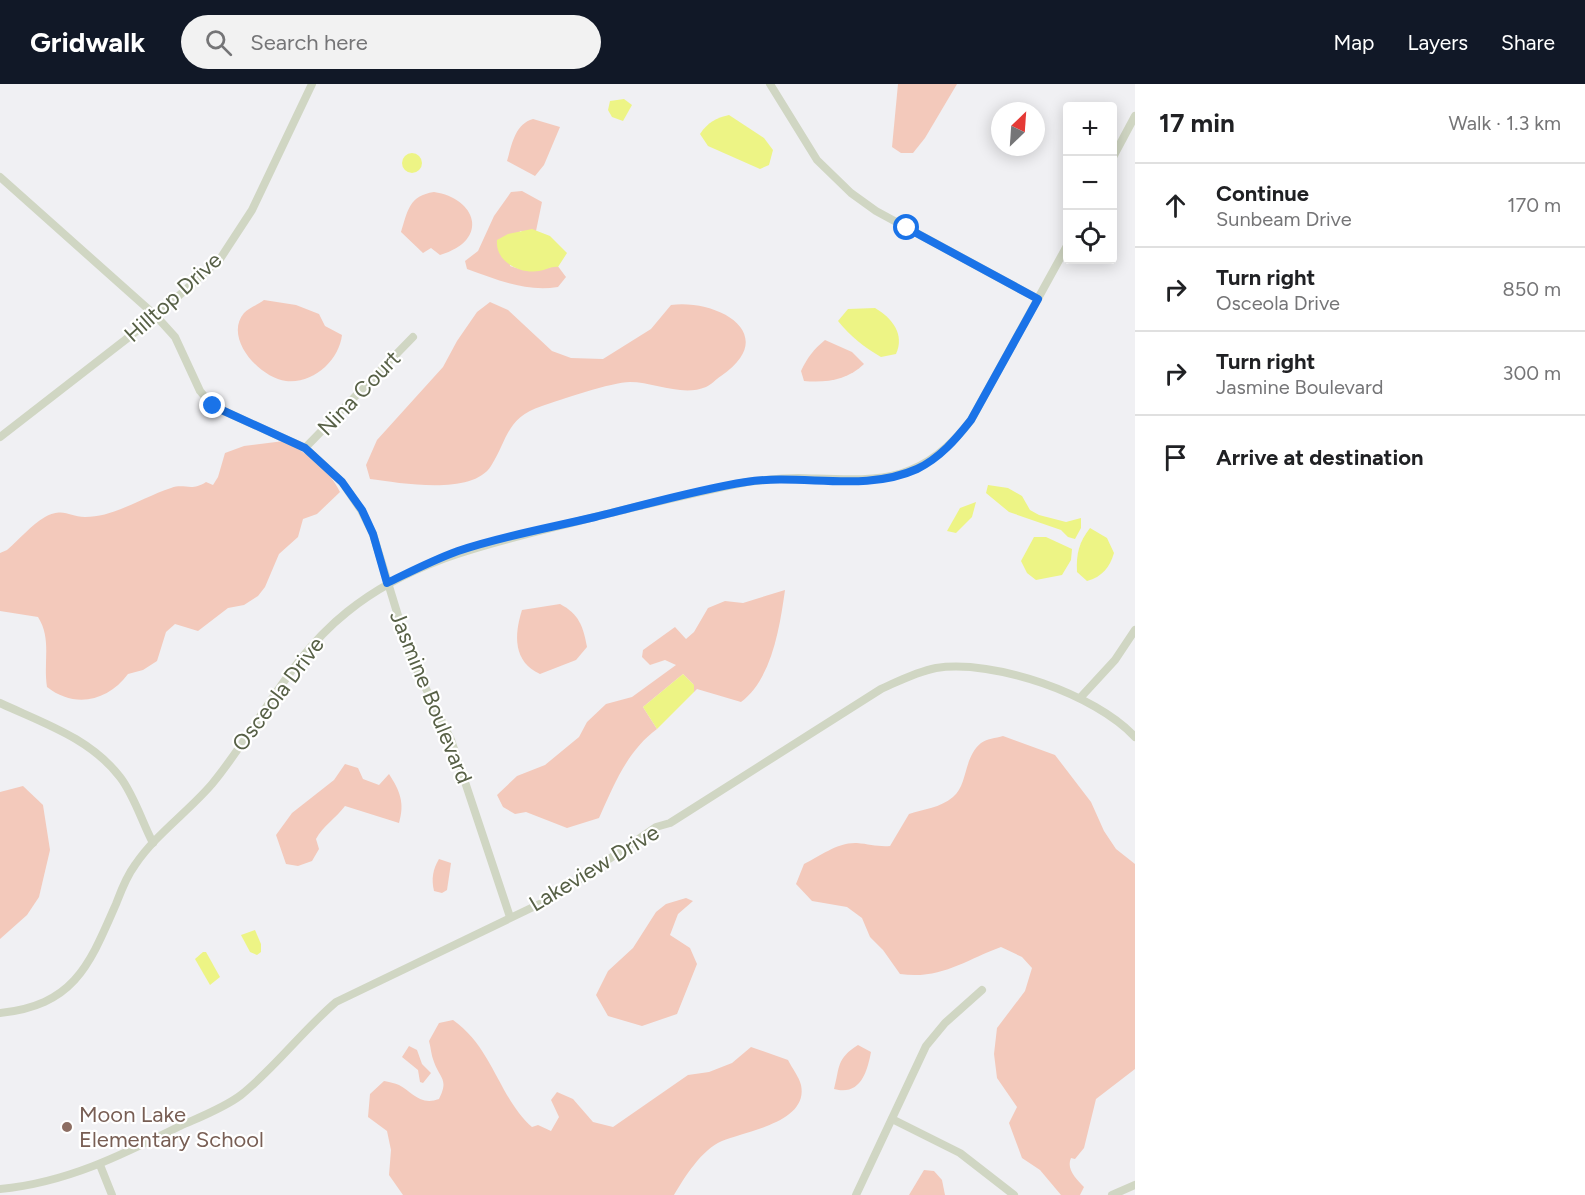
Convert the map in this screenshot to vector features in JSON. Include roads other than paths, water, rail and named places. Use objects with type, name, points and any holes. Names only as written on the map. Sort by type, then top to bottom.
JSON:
[{"type":"street","name":"Hilltop Drive","points":[[0,437],[156,316],[220,259],[239,232],[312,84]]},
{"type":"street","points":[[770,84],[817,160],[850,193],[876,211],[1038,299]]},
{"type":"street","points":[[1115,156],[1135,116]]},
{"type":"street","name":"Jasmine Boulevard","points":[[0,177],[156,316],[175,338],[200,391],[213,406],[305,448],[342,482],[362,510],[373,534],[411,658],[451,740],[510,917]]},
{"type":"street","name":"Osceola Drive","points":[[0,1013],[27,1010],[46,1003],[72,984],[96,949],[128,875],[153,843],[213,782],[293,666],[319,637],[348,611],[387,583],[458,551],[690,494],[747,482],[795,478],[863,481],[917,469],[935,458],[957,438],[971,420],[1063,253]]},
{"type":"street","name":"Nina Court","points":[[305,448],[413,337]]},
{"type":"street","points":[[1080,698],[1115,660],[1135,630]]},
{"type":"street","name":"Lakeview Drive","points":[[0,1189],[34,1186],[100,1165],[239,1097],[266,1074],[309,1025],[336,1002],[552,898],[656,827],[670,824],[881,689],[915,674],[938,668],[969,667],[1047,684],[1080,698],[1135,737]]},
{"type":"street","points":[[0,703],[84,742],[101,757],[121,778],[153,843]]},
{"type":"street","points":[[856,1195],[926,1046],[945,1023],[982,990]]},
{"type":"street","points":[[892,1119],[960,1153],[1014,1195]]},
{"type":"street","points":[[100,1165],[112,1195]]},
{"type":"street","points":[[1112,1195],[1135,1185]]},
{"type":"place","name":"Moon Lake Elementary School","points":[[67,1127]]}]
